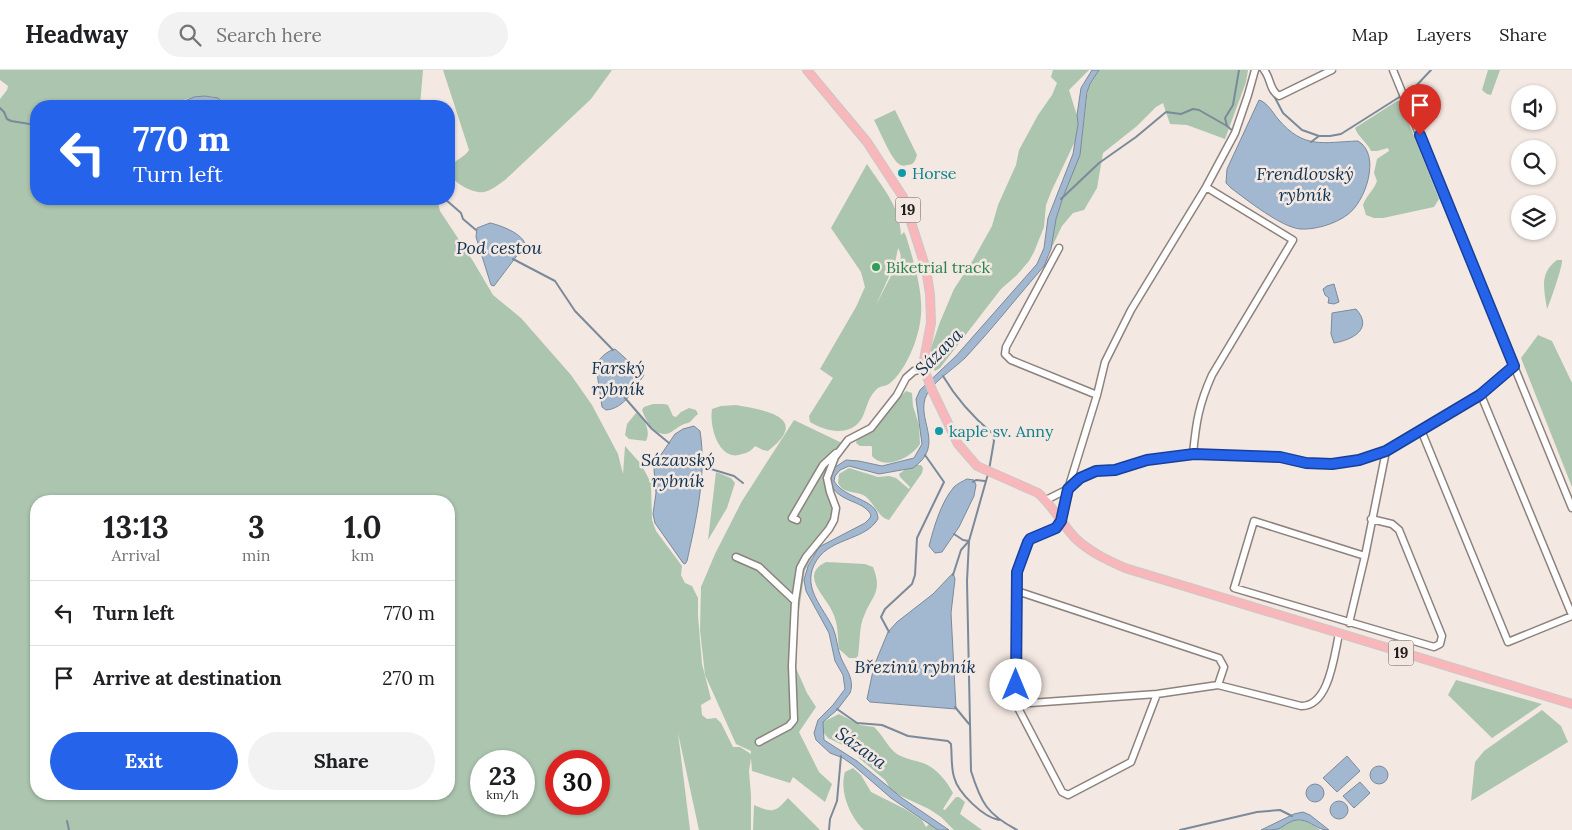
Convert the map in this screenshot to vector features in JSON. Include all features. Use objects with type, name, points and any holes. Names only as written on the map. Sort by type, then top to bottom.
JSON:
[{"type":"main road","name":"19","points":[[807,70],[867,142],[903,197],[915,229],[926,269],[930,294],[931,318],[924,369],[958,444],[977,466],[1038,493],[1084,546],[1125,568],[1572,704]]},
{"type":"street","points":[[1157,694],[1131,762],[1068,795],[1062,792],[1016,704],[1017,572],[1030,539],[1056,528],[1061,521],[1068,489],[1097,395],[1105,362],[1131,310],[1206,186],[1235,133],[1255,70]]},
{"type":"street","points":[[1264,70],[1268,74],[1273,90],[1279,96],[1332,70]]},
{"type":"street","points":[[1393,70],[1430,150],[1514,366],[1572,508]]},
{"type":"street","points":[[1194,454],[1197,420],[1202,397],[1212,375],[1293,240],[1206,186]]},
{"type":"street","points":[[1059,248],[1006,347],[1005,354],[1011,360],[1097,395]]},
{"type":"street","points":[[1046,500],[1068,489],[1080,478],[1096,471],[1115,470],[1147,460],[1194,454],[1280,457],[1306,463],[1332,464],[1359,460],[1386,451],[1480,395],[1514,366]]},
{"type":"street","points":[[796,520],[792,518],[823,465],[848,440],[871,428],[897,395],[906,378],[914,371],[924,369]]},
{"type":"street","points":[[1421,430],[1508,642],[1572,616],[1480,395]]},
{"type":"street","points":[[759,742],[789,726],[794,720],[792,666],[795,601],[800,568],[834,520],[836,508],[827,478],[838,451]]},
{"type":"street","points":[[1349,623],[1365,556],[1386,451]]},
{"type":"street","points":[[1365,556],[1254,521],[1234,588],[1434,647],[1440,644],[1442,636],[1399,530],[1392,524],[1371,519]]},
{"type":"street","points":[[736,557],[759,568],[795,601]]},
{"type":"street","points":[[1017,591],[1219,658],[1224,667],[1218,685]]},
{"type":"street","points":[[1016,704],[1157,694],[1218,685],[1307,706],[1315,702],[1324,692],[1339,634]]},
{"type":"green space","points":[[0,70],[423,70],[420,100],[219,100],[217,98],[200,96],[186,100],[30,100],[30,205],[438,205],[440,211],[493,295],[521,318],[571,375],[592,405],[618,454],[623,474],[625,446],[641,464],[651,483],[652,520],[656,531],[682,566],[681,575],[685,583],[692,586],[698,598],[702,664],[711,699],[701,705],[702,715],[707,719],[716,718],[721,723],[733,747],[740,747],[751,754],[751,751],[736,744],[705,675],[700,630],[701,587],[715,554],[742,501],[794,420],[846,445],[830,479],[838,502],[836,523],[816,550],[805,570],[798,617],[796,668],[807,693],[816,707],[799,732],[819,772],[832,784],[825,802],[793,777],[790,783],[752,771],[751,758],[749,771],[751,830],[699,830],[678,733],[690,830],[0,830],[0,99],[8,86],[0,80]]},
{"type":"green space","points":[[443,70],[612,70],[591,99],[505,180],[484,192],[473,191],[455,180],[455,162],[469,150],[455,107],[455,100],[453,100]]},
{"type":"green space","points":[[1053,70],[1089,70],[1069,90],[1078,119],[1077,137],[1046,205],[1044,227],[1029,261],[1001,289],[940,368],[935,371],[931,366],[931,348],[940,322],[954,289],[992,226],[998,205],[1016,165],[1019,150],[1038,115],[1052,95],[1057,83],[1051,77]]},
{"type":"green space","points":[[1099,70],[1248,70],[1246,82],[1225,139],[1187,125],[1170,124],[1163,103],[1103,153],[1097,188],[1084,210],[1073,213],[1062,226],[1051,249],[1056,219],[1080,155],[1088,88]]},
{"type":"green space","points":[[1488,70],[1500,70],[1491,95],[1482,90]]},
{"type":"green space","points":[[1397,101],[1400,101],[1439,199],[1434,207],[1383,218],[1374,218],[1366,215],[1363,205],[1377,181],[1374,173],[1377,159],[1389,151],[1388,148],[1371,151],[1355,128]]},
{"type":"green space","points":[[895,110],[917,155],[914,162],[909,165],[900,165],[896,161],[874,120]]},
{"type":"green space","points":[[867,164],[894,206],[901,235],[904,232],[906,236],[918,279],[921,301],[920,323],[916,339],[900,372],[889,384],[879,387],[875,391],[862,418],[857,424],[851,428],[838,431],[823,428],[810,422],[809,416],[833,378],[820,369],[856,307],[865,287],[861,272],[831,228]],"holes":[[[898,248],[900,261],[876,305],[895,263]]]},
{"type":"green space","points":[[1557,260],[1562,260],[1562,263],[1547,309],[1544,288],[1545,276],[1547,270]]},
{"type":"green space","points":[[1538,335],[1552,341],[1572,383],[1572,487],[1521,358]]},
{"type":"green space","points":[[906,391],[912,393],[913,406],[919,425],[920,444],[911,454],[898,461],[884,462],[877,460],[872,456],[872,447],[860,446],[856,443],[857,439]]},
{"type":"green space","points":[[653,404],[668,405],[673,416],[676,417],[689,408],[696,410],[698,414],[689,423],[669,433],[661,434],[651,426],[642,410],[644,407]]},
{"type":"green space","points":[[736,405],[770,413],[779,417],[785,423],[786,430],[768,451],[755,446],[744,454],[734,455],[727,453],[717,441],[712,424],[712,409]]},
{"type":"green space","points":[[636,413],[642,418],[646,426],[648,433],[646,441],[629,439],[625,435],[627,424]]},
{"type":"green space","points":[[916,465],[921,465],[923,468],[922,473],[889,520],[879,513],[865,496],[847,491],[840,487],[838,483],[839,474],[849,468],[878,477],[889,476],[896,478],[909,489],[910,487],[899,474]]},
{"type":"green space","points":[[716,472],[731,478],[735,483],[727,508],[708,540]]},
{"type":"green space","points":[[826,562],[865,564],[873,567],[876,575],[877,588],[862,620],[858,656],[856,658],[849,658],[839,649],[837,625],[834,616],[814,579],[818,567]]},
{"type":"green space","points":[[1456,680],[1542,704],[1492,738],[1448,695]]},
{"type":"green space","points":[[1542,710],[1561,726],[1568,742],[1471,801],[1475,762],[1484,751]]},
{"type":"green space","points":[[839,714],[860,725],[874,727],[897,754],[923,763],[936,771],[953,793],[943,809],[945,810],[956,797],[959,797],[965,802],[960,814],[982,830],[954,830],[941,817],[929,809],[891,790],[885,780],[859,758],[855,751],[828,738],[824,733],[823,722]]},
{"type":"green space","points":[[853,768],[861,775],[871,792],[905,809],[922,820],[926,827],[929,824],[938,830],[864,830],[850,811],[843,787],[845,772]]},
{"type":"green space","points":[[788,798],[820,830],[753,830],[754,805],[773,810],[780,807]]},
{"type":"green space","points":[[1294,820],[1307,821],[1320,830],[1276,830]]},
{"type":"water","points":[[1092,70],[1099,70],[1087,92],[1080,155],[1063,197],[1056,219],[1051,249],[1044,266],[966,357],[939,380],[927,394],[924,403],[924,413],[929,441],[928,450],[923,459],[913,468],[879,474],[849,466],[840,470],[835,476],[834,481],[839,487],[873,507],[877,512],[878,519],[864,532],[828,549],[820,556],[811,574],[813,590],[833,628],[841,658],[851,684],[850,693],[837,710],[823,722],[824,740],[857,761],[902,798],[949,830],[938,830],[891,798],[853,765],[843,758],[830,753],[816,740],[814,733],[818,720],[845,689],[843,675],[835,661],[829,633],[806,591],[804,580],[808,566],[819,547],[865,523],[871,515],[862,506],[844,498],[833,488],[829,481],[834,468],[846,460],[882,466],[914,458],[922,444],[916,399],[920,390],[956,356],[1037,264],[1044,248],[1048,218],[1073,154],[1081,88]]},
{"type":"water","points":[[205,96],[220,100],[187,100]]},
{"type":"water","name":"Frendlovský rybník","points":[[1259,100],[1267,105],[1278,119],[1297,136],[1306,140],[1325,143],[1358,141],[1365,148],[1369,157],[1370,167],[1368,179],[1360,200],[1347,215],[1331,224],[1318,227],[1300,229],[1292,227],[1264,212],[1226,183],[1227,169]]},
{"type":"water","name":"Pod cestou","points":[[490,223],[505,228],[521,237],[525,245],[494,286],[491,285],[476,237],[477,228]]},
{"type":"water","points":[[1334,284],[1339,302],[1334,304],[1328,303],[1329,298],[1325,295],[1323,289]]},
{"type":"water","points":[[1356,309],[1363,322],[1362,328],[1354,336],[1334,343],[1331,334],[1332,313]]},
{"type":"water","name":"Farský rybník","points":[[615,349],[644,375],[624,402],[612,409],[606,410],[602,407],[596,366],[603,356]]},
{"type":"water","name":"Sázavský rybník","points":[[694,426],[700,431],[702,447],[700,497],[685,564],[655,523],[653,514],[656,493],[654,469],[656,462],[675,434],[683,429]]},
{"type":"water","points":[[967,479],[974,480],[976,485],[974,496],[959,527],[942,552],[935,553],[929,546],[942,507],[954,487]]},
{"type":"water","name":"Březinů rybník","points":[[953,573],[955,579],[951,613],[956,709],[870,702],[867,699],[874,666],[888,632],[897,622],[933,594]]},
{"type":"water","points":[[1347,756],[1360,771],[1337,792],[1323,778]]},
{"type":"water","points":[[1379,766],[1385,769],[1388,775],[1385,781],[1379,784],[1373,781],[1370,775],[1373,769]]},
{"type":"water","points":[[1360,782],[1370,793],[1354,808],[1343,796]]},
{"type":"water","points":[[1315,784],[1321,787],[1324,793],[1321,799],[1315,802],[1309,799],[1306,793],[1309,787]]},
{"type":"water","points":[[1339,801],[1345,804],[1348,810],[1345,816],[1339,819],[1333,816],[1330,810],[1333,804]]},
{"type":"water","points":[[1303,812],[1310,815],[1329,830],[1320,829],[1308,822],[1297,820],[1278,829],[1261,830],[1294,814]]},
{"type":"waterway","points":[[1061,199],[1099,163],[1136,137],[1166,112],[1181,114],[1193,109],[1199,110],[1227,126],[1225,118],[1233,105],[1239,70]]},
{"type":"waterway","points":[[1259,70],[1262,71],[1266,79]]},
{"type":"waterway","points":[[1405,94],[1414,88],[1431,70]]},
{"type":"waterway","points":[[1273,94],[1283,113],[1302,130],[1319,136],[1341,134],[1401,96]]},
{"type":"waterway","points":[[0,108],[7,119],[30,124]]},
{"type":"waterway","points":[[1227,126],[1234,132]]},
{"type":"waterway","points":[[1311,142],[1319,136]]},
{"type":"waterway","points":[[452,205],[461,213],[463,219],[476,230]]},
{"type":"waterway","points":[[513,259],[555,281],[575,311],[613,350]]},
{"type":"waterway","points":[[943,376],[965,407],[992,433],[994,441],[989,470]]},
{"type":"waterway","points":[[625,398],[652,429],[669,443]]},
{"type":"waterway","points":[[889,632],[881,617],[885,609],[912,584],[915,575],[917,538],[944,482],[925,455]]},
{"type":"waterway","points":[[701,466],[734,476],[743,483]]},
{"type":"waterway","points":[[988,474],[969,541],[967,581],[971,771],[986,806],[999,819],[1017,830]]},
{"type":"waterway","points":[[973,482],[976,480],[985,481]]},
{"type":"waterway","points":[[953,575],[961,550],[969,541],[963,540],[954,534]]},
{"type":"waterway","points":[[955,707],[969,724]]},
{"type":"waterway","name":"Sázava","points":[[837,709],[857,723],[882,725],[908,736],[948,741],[951,744],[954,777],[960,790],[979,809],[999,820]]},
{"type":"waterway","name":"Sázava","points":[[829,830],[830,819],[837,801],[841,756]]},
{"type":"waterway","points":[[1180,830],[1257,812],[1280,810],[1292,816]]},
{"type":"waterway","points":[[67,821],[69,830]]},
{"type":"place","name":"Horse","points":[[902,173]]},
{"type":"place","name":"Biketrial track","points":[[876,267]]},
{"type":"place","name":"kaple sv. Anny","points":[[939,431]]},
{"type":"route","points":[[1016,685],[1017,572],[1030,539],[1056,528],[1061,521],[1068,489],[1086,474],[1096,471],[1115,470],[1147,460],[1194,454],[1280,457],[1306,463],[1332,464],[1359,460],[1386,451],[1480,395],[1514,366],[1420,135]]}]
